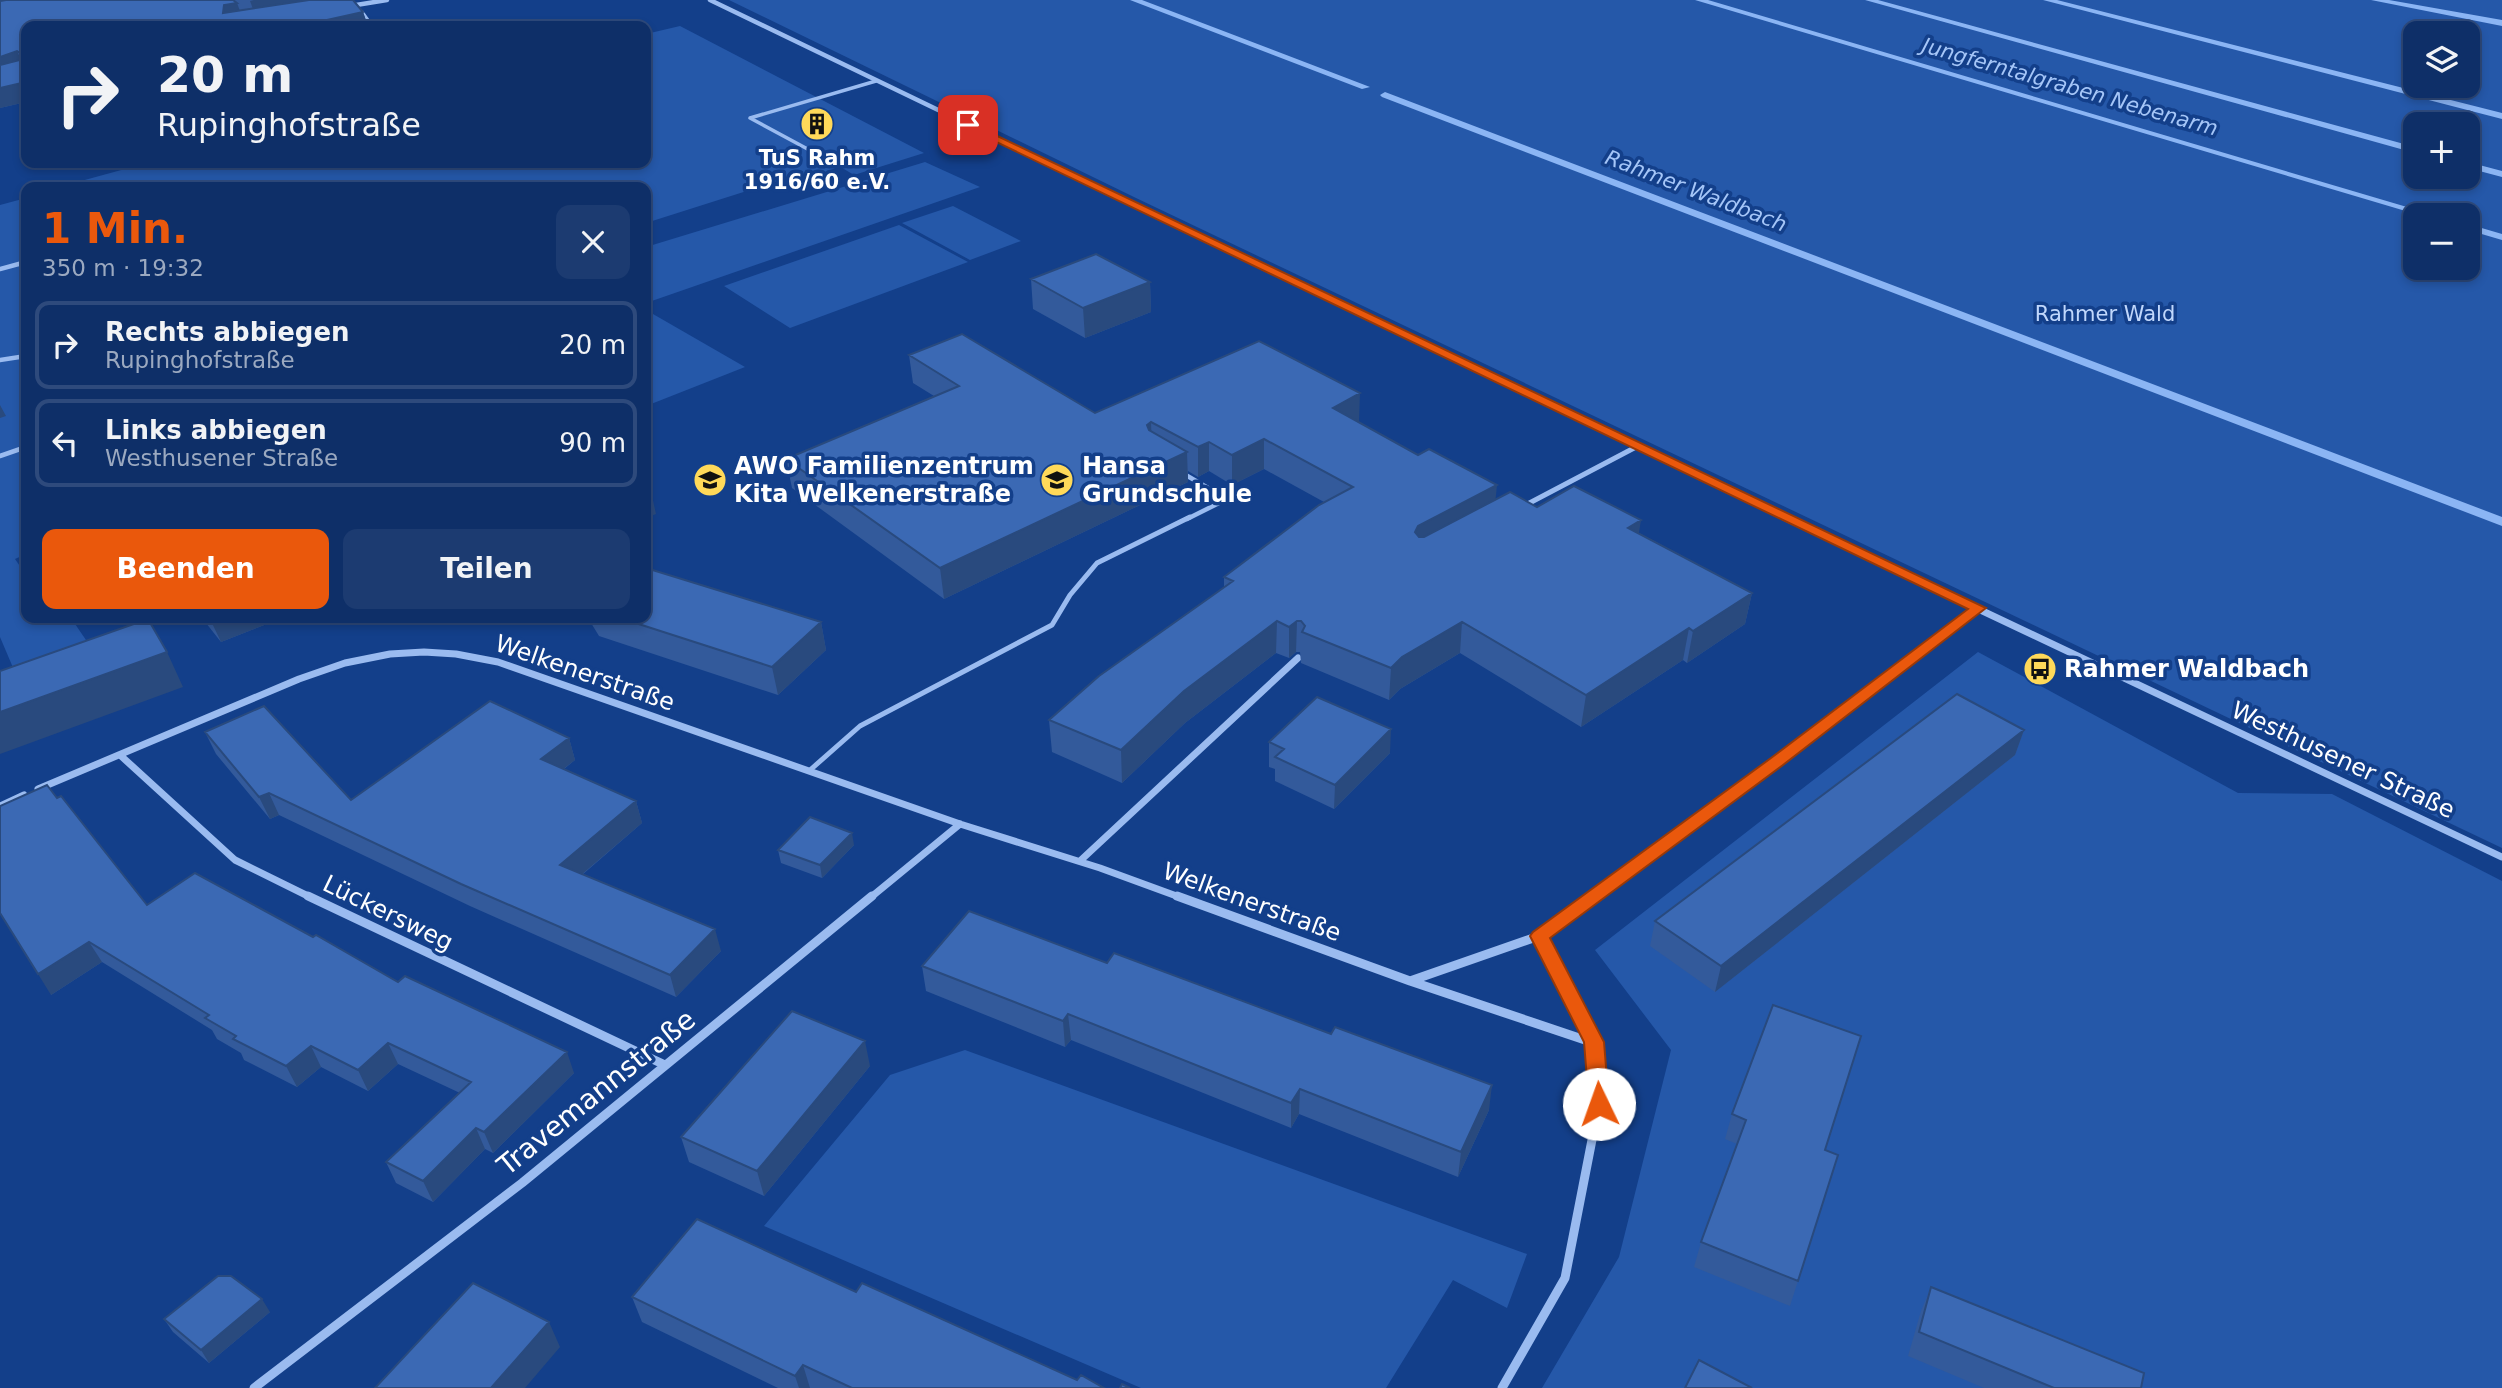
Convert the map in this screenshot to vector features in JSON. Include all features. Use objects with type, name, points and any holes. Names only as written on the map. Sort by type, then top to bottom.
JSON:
[{"type":"street","points":[[344,7],[387,0]]},
{"type":"street","name":"Westhusener Straße","points":[[710,0],[1636,447],[2502,857]]},
{"type":"street","points":[[1516,511],[1636,447]]},
{"type":"street","points":[[1410,981],[1539,936],[1777,762],[1978,608]]},
{"type":"street","name":"Welkenerstraße","points":[[0,806],[299,678],[345,663],[390,654],[456,654],[498,662],[960,824],[1080,861],[1410,981],[1594,1042]]},
{"type":"street","points":[[1080,861],[1298,658]]},
{"type":"street","name":"Lückersweg","points":[[120,755],[235,860],[665,1065]]},
{"type":"street","name":"Travemannstraße","points":[[254,1388],[522,1183],[960,824]]},
{"type":"street","points":[[1502,1388],[1565,1278],[1599,1104],[1594,1042],[1539,936]]},
{"type":"lane","points":[[357,5],[368,21]]},
{"type":"lane","points":[[815,153],[750,118],[876,80]]},
{"type":"lane","points":[[0,269],[21,263]]},
{"type":"lane","points":[[0,360],[21,357]]},
{"type":"lane","points":[[0,456],[21,449]]},
{"type":"lane","points":[[809,771],[860,726],[1052,625],[1070,595],[1097,563],[1227,499],[1174,468]]},
{"type":"green space","name":"Rahmer Wald","points":[[729,0],[2502,0],[2502,848],[1136,198]]},
{"type":"green space","points":[[680,26],[924,153],[854,175],[839,166],[827,172],[797,175],[651,221],[651,182],[77,182],[129,168],[651,168],[651,33]]},
{"type":"green space","points":[[925,162],[980,187],[651,301],[651,245]]},
{"type":"green space","points":[[21,199],[21,556],[15,559],[21,568],[21,623],[74,623],[88,643],[14,670],[0,637],[0,205]]},
{"type":"green space","points":[[953,206],[1021,241],[970,260],[902,223]]},
{"type":"green space","points":[[899,225],[968,262],[790,328],[724,286]]},
{"type":"green space","points":[[651,313],[745,367],[651,404]]},
{"type":"green space","points":[[1978,652],[2238,793],[2332,794],[2502,881],[2502,1388],[1542,1388],[1619,1257],[1671,1050],[1595,950]]},
{"type":"green space","points":[[965,1050],[1527,1254],[1507,1308],[1453,1280],[1386,1388],[1141,1388],[764,1226],[890,1075]]},
{"type":"building","points":[[233,0],[237,3],[224,5],[223,13],[309,0],[353,0],[363,12],[322,21],[21,21],[21,54],[17,51],[0,57],[0,1]]},
{"type":"building","points":[[20,60],[21,83],[0,88],[0,65]]},
{"type":"building","points":[[1096,254],[1150,282],[1083,308],[1031,279]]},
{"type":"building","points":[[962,334],[1095,413],[1259,341],[1360,393],[1333,408],[1418,455],[1429,449],[1497,485],[1418,526],[1415,532],[1419,537],[1424,537],[1510,492],[1537,507],[1574,486],[1641,520],[1628,528],[1752,593],[1693,631],[1689,628],[1586,695],[1462,622],[1402,657],[1391,668],[1302,632],[1305,626],[1301,621],[1289,627],[1277,621],[1184,691],[1121,750],[1049,720],[1099,676],[1233,581],[1224,577],[1319,505],[1353,487],[1264,439],[1232,455],[1209,442],[1198,447],[1151,422],[1147,425],[1149,430],[1187,452],[940,568],[786,459],[959,386],[909,355]]},
{"type":"building","points":[[651,570],[821,622],[772,667],[636,623],[651,623]]},
{"type":"building","points":[[137,623],[150,623],[167,652],[0,712],[0,671]]},
{"type":"building","points":[[1957,694],[2024,730],[1721,966],[1655,921]]},
{"type":"building","points":[[1317,697],[1391,729],[1335,785],[1275,757],[1284,749],[1269,742]]},
{"type":"building","points":[[490,701],[569,738],[541,759],[636,801],[560,865],[715,929],[670,975],[461,884],[269,793],[259,797],[205,732],[264,706],[351,800]]},
{"type":"building","points":[[47,785],[57,798],[61,796],[147,905],[195,873],[313,937],[316,935],[398,982],[405,976],[567,1052],[484,1132],[476,1128],[423,1181],[386,1162],[471,1082],[388,1043],[358,1070],[311,1046],[286,1066],[233,1039],[236,1036],[205,1018],[209,1015],[89,942],[38,974],[0,913],[0,806]]},
{"type":"building","points":[[810,817],[852,833],[820,865],[778,850]]},
{"type":"building","points":[[969,911],[1107,963],[1114,953],[1331,1034],[1335,1027],[1492,1085],[1461,1152],[1300,1089],[1291,1103],[1068,1014],[1063,1021],[922,966]]},
{"type":"building","points":[[1773,1005],[1861,1036],[1825,1150],[1838,1155],[1798,1281],[1701,1242],[1746,1120],[1732,1114]]},
{"type":"building","points":[[792,1011],[865,1041],[757,1171],[681,1137]]},
{"type":"building","points":[[697,1219],[856,1292],[862,1283],[1077,1380],[1081,1375],[1104,1388],[852,1388],[803,1365],[795,1376],[632,1297]]},
{"type":"building","points":[[218,1276],[231,1276],[262,1299],[201,1350],[164,1319]]},
{"type":"building","points":[[473,1283],[549,1322],[491,1388],[375,1388]]},
{"type":"building","points":[[1931,1287],[2144,1373],[2141,1388],[2054,1388],[1919,1332]]},
{"type":"building","points":[[1699,1360],[1752,1388],[1685,1388]]},
{"type":"waterway","name":"Rahmer Waldbach","points":[[1134,0],[1365,87]]},
{"type":"waterway","name":"Jungferntalgraben Nebenarm","points":[[1699,0],[2403,207]]},
{"type":"waterway","name":"Jungferntalgraben Nebenarm","points":[[1869,0],[2403,147]]},
{"type":"waterway","name":"Jungferntalgraben Nebenarm","points":[[2047,0],[2502,116]]},
{"type":"waterway","name":"Jungferntalgraben Nebenarm","points":[[2375,0],[2502,23]]},
{"type":"waterway","name":"Rahmer Waldbach","points":[[1385,95],[2502,522]]},
{"type":"waterway","name":"Jungferntalgraben Nebenarm","points":[[2480,168],[2502,174]]},
{"type":"waterway","name":"Jungferntalgraben Nebenarm","points":[[2480,231],[2502,237]]},
{"type":"place","name":"TuS Rahm 1916/60 e.V.","points":[[817,124]]},
{"type":"place","name":"AWO Familienzentrum Kita Welkenerstraße","points":[[710,480]]},
{"type":"place","name":"Hansa Grundschule","points":[[1057,480]]},
{"type":"place","name":"Rahmer Waldbach","points":[[2040,669]]},
{"type":"route","points":[[968,125],[1978,608],[1777,762],[1539,936],[1594,1042],[1599,1104]]}]
